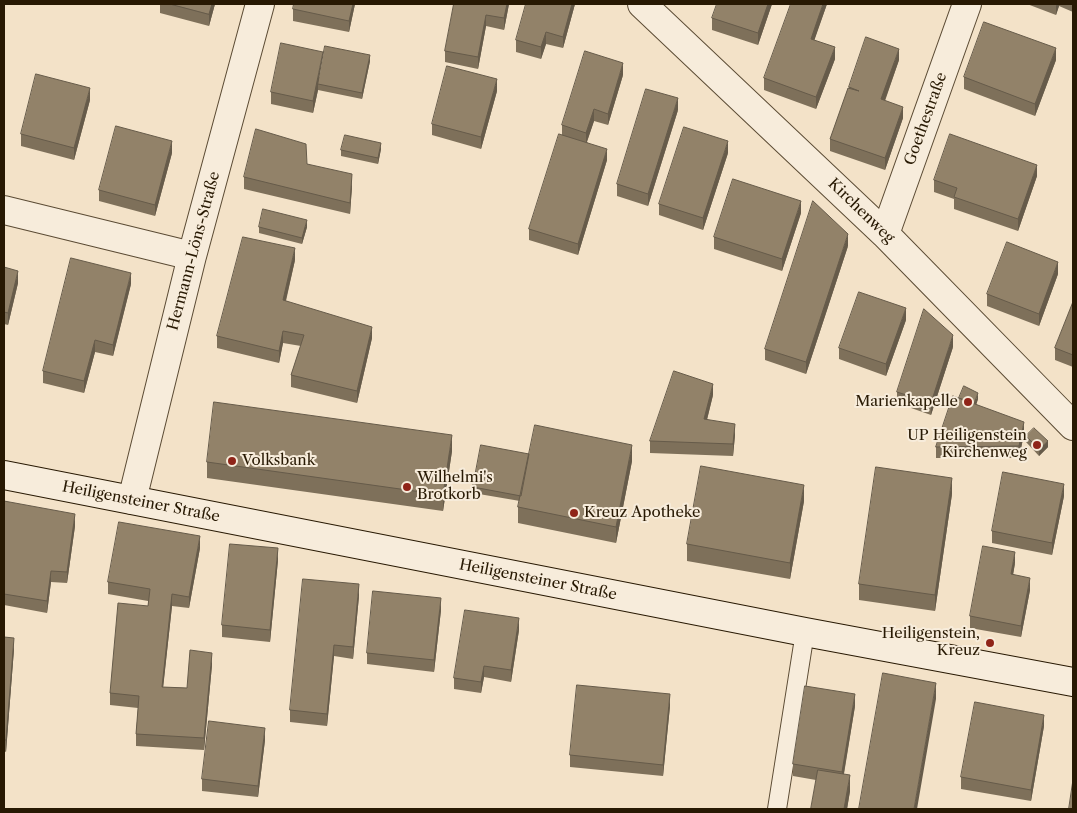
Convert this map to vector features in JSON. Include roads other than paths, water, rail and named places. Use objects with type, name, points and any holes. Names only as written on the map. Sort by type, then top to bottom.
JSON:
[{"type":"street","name":"Hermann-Löns-Straße","points":[[132,500],[192,256],[260,4]]},
{"type":"street","name":"Kirchenweg","points":[[642,4],[885,234],[1073,426]]},
{"type":"street","name":"Goethestraße","points":[[885,234],[967,4]]},
{"type":"street","points":[[4,210],[192,256]]},
{"type":"street","name":"Heiligensteiner Straße","points":[[4,475],[805,632],[1073,682]]},
{"type":"lane","points":[[777,809],[805,632]]},
{"type":"place","name":"Marienkapelle","points":[[968,402]]},
{"type":"place","name":"UP Heiligenstein Kirchenweg","points":[[1037,445]]},
{"type":"place","name":"Volksbank","points":[[232,461]]},
{"type":"place","name":"Wilhelmi's Brotkorb","points":[[407,487]]},
{"type":"place","name":"Kreuz Apotheke","points":[[574,513]]},
{"type":"place","name":"Heiligenstein, Kreuz","points":[[990,643]]}]
